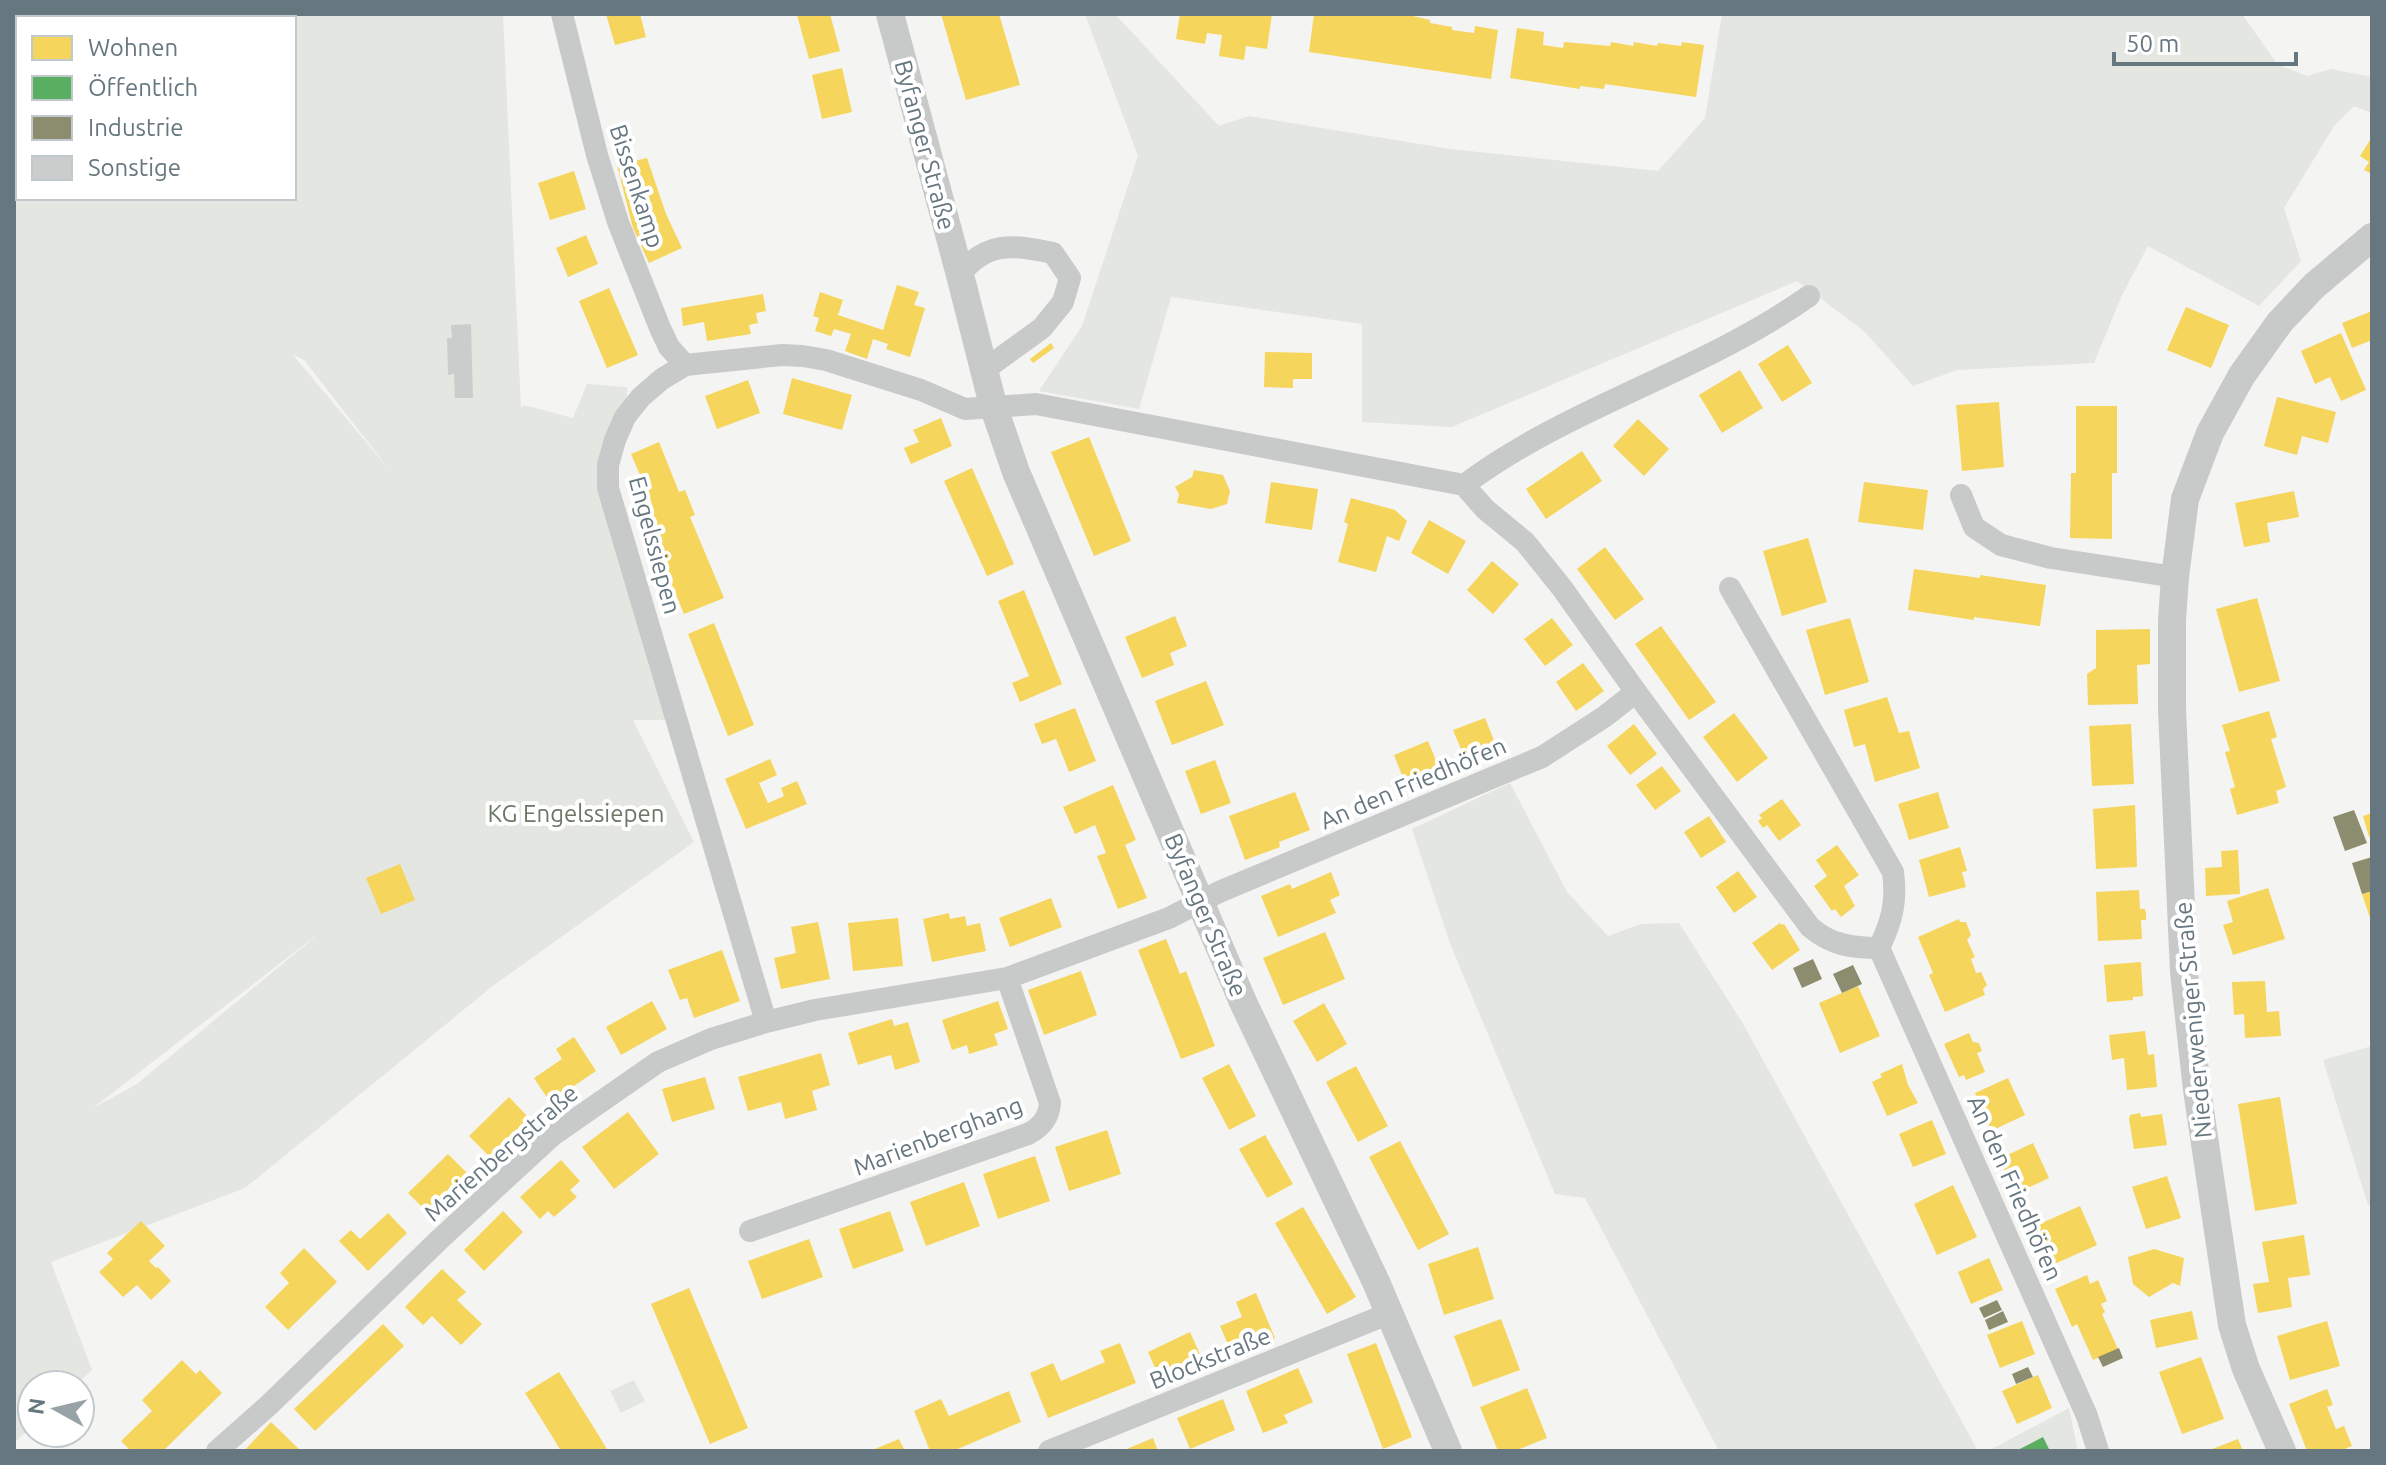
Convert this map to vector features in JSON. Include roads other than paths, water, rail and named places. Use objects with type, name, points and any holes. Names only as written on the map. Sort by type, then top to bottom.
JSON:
[{"type":"street","name":"Bissenkamp","points":[[562,14],[597,155],[618,222],[660,328],[669,347],[685,365]]},
{"type":"street","name":"Byfanger Straße","points":[[890,14],[993,405],[1016,472],[1199,903],[1390,1313],[1448,1451]]},
{"type":"street","name":"Niederweniger Straße","points":[[2282,1451],[2246,1369],[2232,1325],[2197,1090],[2184,972],[2171,697],[2175,577],[2185,499],[2210,433],[2242,375],[2273,331],[2297,304],[2372,237]]},
{"type":"street","name":"Byfanger Straße","points":[[960,275],[982,253],[1003,247],[1053,253],[1070,278],[1063,302],[1042,328],[984,370]]},
{"type":"street","points":[[1464,485],[1507,454],[1719,348],[1809,296]]},
{"type":"street","name":"Engelssiepen","points":[[766,1022],[608,488],[608,465],[615,440],[625,417],[641,397],[685,365],[782,355],[826,360],[921,390],[965,409],[993,405]]},
{"type":"street","points":[[993,405],[1036,404],[1464,485],[1485,509],[1525,542],[1562,588],[1810,927],[1824,939],[1840,945],[1879,948],[1887,932],[1896,894],[1893,872],[1730,588]]},
{"type":"street","points":[[1961,495],[1974,527],[2001,545],[2051,558],[2175,577]]},
{"type":"street","name":"An den Friedhöfen","points":[[1199,903],[1542,757],[1636,692]]},
{"type":"street","name":"Marienbergstraße","points":[[217,1451],[553,1135],[658,1062],[711,1039],[815,1010],[1007,978],[1169,918],[1199,903]]},
{"type":"street","name":"An den Friedhöfen","points":[[1879,948],[2087,1416],[2098,1451]]},
{"type":"street","name":"Marienberghang","points":[[750,1231],[1038,1128],[1048,1114],[1050,1103],[1007,978]]},
{"type":"street","name":"Blockstraße","points":[[1049,1451],[1390,1313]]},
{"type":"park label","name":"KG Engelssiepen","points":[[576,813]]}]
